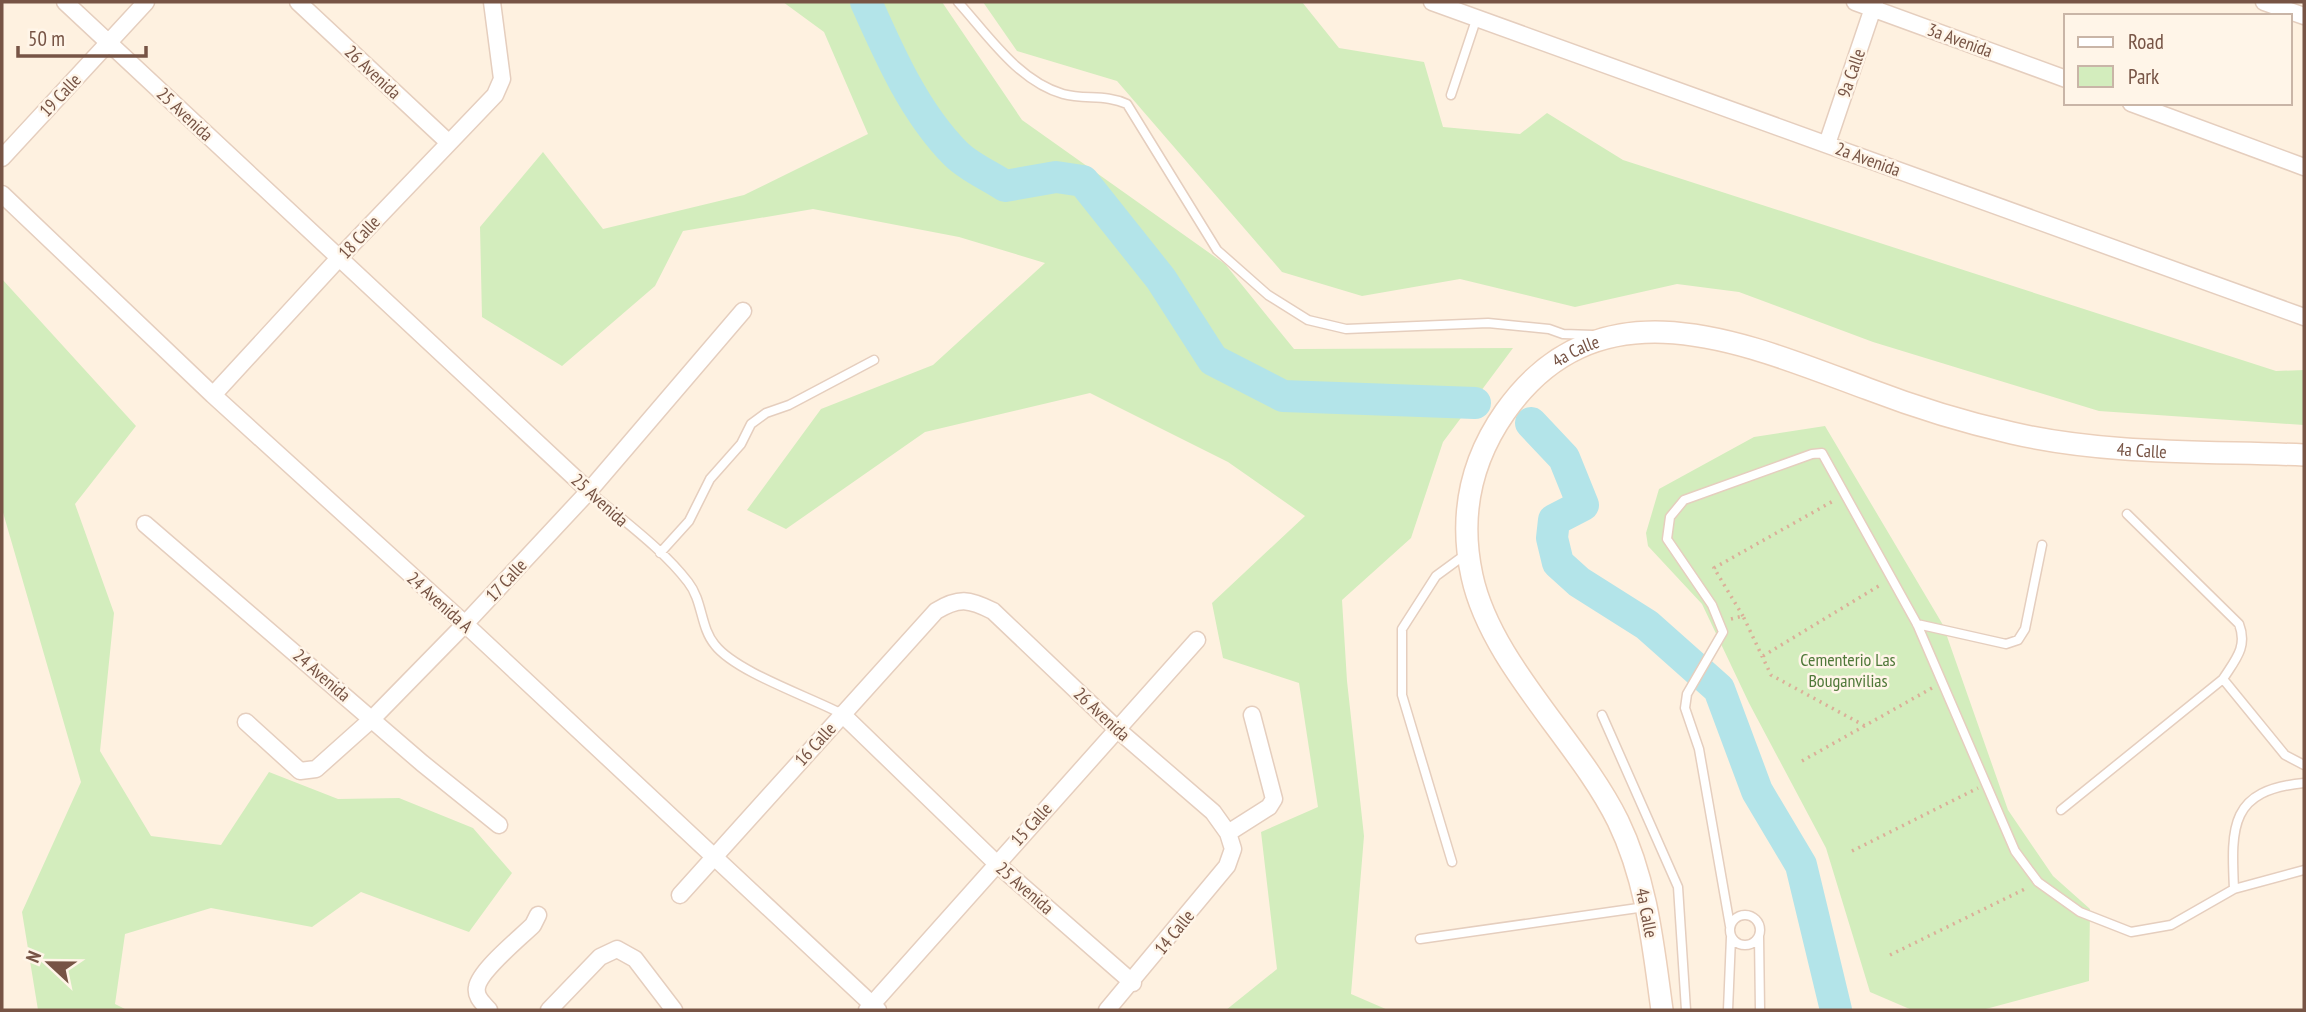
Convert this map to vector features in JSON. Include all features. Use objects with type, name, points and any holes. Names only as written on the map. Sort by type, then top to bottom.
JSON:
[{"type":"main road","name":"4a Calle","points":[[1662,1010],[1648,907],[1636,861],[1617,818],[1491,628],[1479,600],[1468,552],[1466,505],[1475,466],[1495,427],[1531,381],[1572,354],[1616,336],[1676,331],[1749,345],[1918,408],[2011,433],[2074,445],[2304,455]]},
{"type":"street","name":"25 Avenida","points":[[65,2],[589,491]]},
{"type":"street","name":"19 Calle","points":[[2,158],[146,2]]},
{"type":"street","name":"26 Avenida","points":[[298,2],[448,142]]},
{"type":"street","name":"18 Calle","points":[[213,396],[339,258],[495,95],[502,79],[492,2]]},
{"type":"street","name":"2a Avenida","points":[[1432,2],[2304,317]]},
{"type":"street","name":"3a Avenida","points":[[1855,2],[1874,5],[2064,78]]},
{"type":"street","points":[[2264,2],[2304,16]]},
{"type":"street","name":"9a Calle","points":[[1827,144],[1874,5]]},
{"type":"street","points":[[2136,105],[2304,167]]},
{"type":"street","name":"24 Avenida A","points":[[2,194],[213,396],[465,624],[872,1008]]},
{"type":"street","name":"17 Calle","points":[[246,722],[300,771],[316,769],[372,719],[589,491],[743,311]]},
{"type":"street","name":"24 Avenida","points":[[145,524],[422,763],[499,825]]},
{"type":"street","name":"26 Avenida","points":[[955,599],[971,600],[993,611],[1118,730],[1213,812],[1228,833],[1233,849]]},
{"type":"street","name":"16 Calle","points":[[680,895],[936,611],[955,599]]},
{"type":"street","name":"15 Calle","points":[[872,1008],[996,863],[1197,640]]},
{"type":"street","name":"25 Avenida","points":[[842,714],[996,863],[1133,983]]},
{"type":"street","points":[[1228,833],[1269,807],[1274,799],[1252,715]]},
{"type":"street","name":"14 Calle","points":[[1107,1010],[1133,983],[1227,866],[1233,849]]},
{"type":"street","points":[[489,1010],[478,997],[477,987],[482,975],[533,925],[538,915]]},
{"type":"street","points":[[549,1010],[600,957],[617,949],[635,959],[674,1010]]},
{"type":"lane","points":[[958,2],[1011,61],[1032,79],[1064,94],[1105,96],[1127,104],[1217,250],[1268,295],[1308,320],[1346,329],[1488,323],[1549,329],[1563,334],[1616,336]]},
{"type":"lane","points":[[1451,95],[1476,20]]},
{"type":"lane","points":[[660,553],[689,521],[710,479],[741,444],[751,424],[766,412],[789,405],[874,360]]},
{"type":"lane","points":[[1728,1010],[1730,926],[1699,749],[1685,708],[1687,694],[1723,632],[1712,605],[1667,539],[1670,517],[1684,500],[1778,464],[1822,453],[1917,624],[2015,850],[2038,882],[2080,912],[2131,932],[2171,925],[2234,889],[2304,870]]},
{"type":"lane","name":"25 Avenida","points":[[589,491],[689,582],[701,604],[704,622],[715,646],[738,663],[842,714]]},
{"type":"lane","points":[[2061,810],[2223,679],[2240,653],[2244,637],[2239,625],[2127,514]]},
{"type":"lane","points":[[1917,624],[2006,644],[2018,640],[2025,629],[2042,545]]},
{"type":"lane","points":[[1452,862],[1402,695],[1402,629],[1436,576],[1468,552]]},
{"type":"lane","points":[[2223,679],[2285,755],[2304,765]]},
{"type":"lane","points":[[1602,715],[1678,887],[1686,1010]]},
{"type":"lane","points":[[2234,889],[2231,837],[2240,813],[2258,795],[2280,786],[2304,783]]},
{"type":"lane","points":[[1420,939],[1648,907]]},
{"type":"lane","points":[[1730,926],[1736,918],[1751,915],[1758,921],[1760,1010]]},
{"type":"lane","points":[[1731,937],[1744,945],[1753,943],[1759,936]]},
{"type":"path","points":[[1846,494],[1714,568],[1742,616],[1771,675],[1865,726]]},
{"type":"path","points":[[1762,657],[1892,577]]},
{"type":"path","points":[[1720,622],[1742,616]]},
{"type":"path","points":[[1801,761],[1943,682]]},
{"type":"path","points":[[1852,850],[1986,784]]},
{"type":"path","points":[[1890,955],[2038,882]]},
{"type":"green space","points":[[783,2],[942,2],[1022,120],[1225,264],[1294,349],[1513,348],[1443,442],[1411,538],[1342,600],[1347,681],[1364,836],[1351,994],[1388,1010],[1226,1010],[1277,969],[1261,832],[1318,807],[1299,683],[1223,658],[1212,603],[1305,516],[1228,462],[1090,393],[925,432],[786,529],[747,510],[821,409],[933,365],[1045,263],[959,237],[813,209],[683,231],[655,286],[562,366],[482,317],[480,227],[543,152],[603,229],[744,195],[868,134],[824,32]]},
{"type":"green space","points":[[983,2],[1302,2],[1339,48],[1424,62],[1443,127],[1520,134],[1547,113],[1623,160],[2276,371],[2304,370],[2304,425],[2099,411],[1873,342],[1739,292],[1677,284],[1575,307],[1460,279],[1362,296],[1282,272],[1117,81],[1017,51]]},
{"type":"green space","points":[[2,279],[136,426],[75,504],[114,613],[100,751],[151,836],[221,845],[269,772],[338,799],[399,798],[473,828],[512,873],[469,932],[361,892],[312,927],[211,908],[125,934],[115,1004],[127,1010],[38,1010],[22,912],[81,782],[2,509]]},
{"type":"green space","name":"Cementerio Las Bouganvilias","points":[[1825,426],[1943,625],[2008,810],[2053,876],[2090,909],[2089,981],[1982,1010],[1912,1010],[1870,992],[1826,848],[1749,703],[1702,604],[1648,546],[1646,533],[1659,489],[1754,437]]},
{"type":"waterway","points":[[866,2],[916,102],[941,138],[956,154],[1005,186],[1056,177],[1083,181],[1161,279],[1213,360],[1283,396],[1475,403]]},
{"type":"waterway","points":[[1531,423],[1564,458],[1583,505],[1554,520],[1552,538],[1558,563],[1579,582],[1647,625],[1719,689],[1757,791],[1801,865],[1836,1010]]}]
